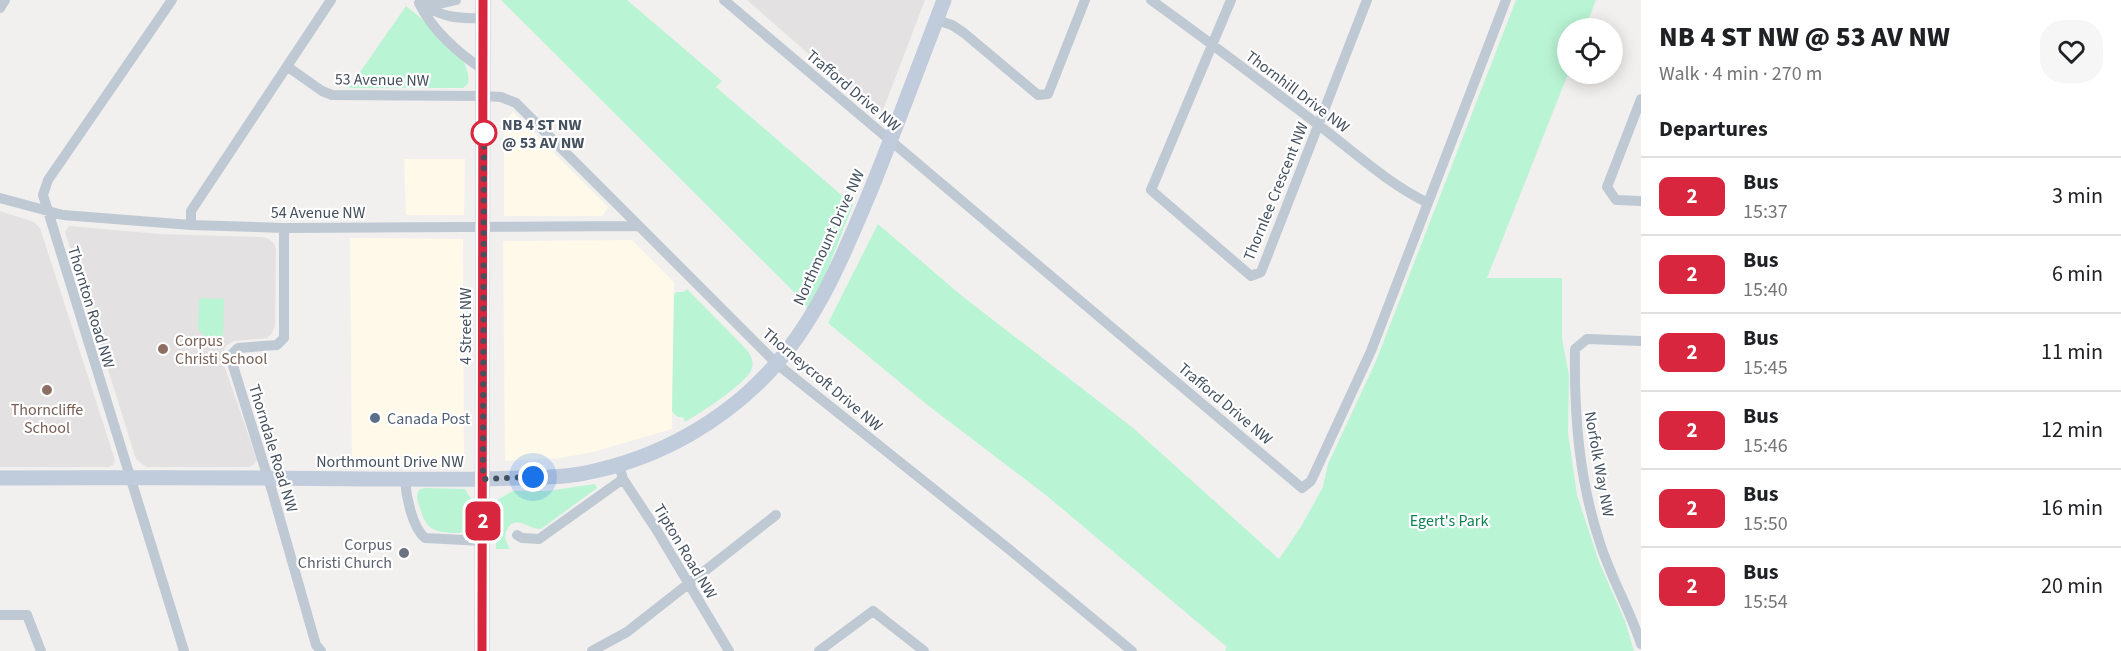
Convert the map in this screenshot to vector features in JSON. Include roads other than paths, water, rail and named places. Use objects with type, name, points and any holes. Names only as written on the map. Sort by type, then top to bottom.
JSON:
[{"type":"street","points":[[0,8],[5,0]]},
{"type":"street","name":"Thornton Road NW","points":[[172,0],[48,180],[43,195],[184,651]]},
{"type":"street","points":[[191,225],[191,211],[331,0]]},
{"type":"street","points":[[417,2],[439,4],[456,0]]},
{"type":"street","name":"4 Street NW","points":[[482,651],[483,0]]},
{"type":"street","name":"Trafford Drive NW","points":[[724,0],[1302,488],[1311,481],[1371,351],[1506,0]]},
{"type":"street","name":"Northmount Drive NW","points":[[0,478],[483,479],[621,472],[714,420],[747,393],[777,364],[812,315],[846,249],[891,141],[944,0]]},
{"type":"street","points":[[937,20],[952,25],[964,33],[1038,95],[1048,94],[1085,0]]},
{"type":"street","name":"Thornhill Drive NW","points":[[1151,0],[1374,169],[1410,194],[1428,203]]},
{"type":"street","name":"Thornlee Crescent NW","points":[[1231,0],[1151,190],[1251,276],[1261,272],[1367,0]]},
{"type":"street","points":[[417,2],[439,14],[452,17],[483,18]]},
{"type":"street","points":[[417,2],[425,16],[464,56],[484,70]]},
{"type":"street","name":"53 Avenue NW","points":[[288,67],[322,91],[332,95],[484,96]]},
{"type":"street","name":"Thorneycroft Drive NW","points":[[484,96],[501,97],[516,103],[777,364],[1010,550],[1132,651]]},
{"type":"street","points":[[1641,99],[1607,187],[1616,200],[1641,201]]},
{"type":"street","name":"54 Avenue NW","points":[[0,198],[63,215],[191,225],[284,228],[639,226]]},
{"type":"street","name":"Thorndale Road NW","points":[[284,228],[284,338],[278,345],[238,348],[230,356],[316,645],[321,651]]},
{"type":"street","name":"Norfolk Way NW","points":[[1641,341],[1587,339],[1575,349],[1574,399],[1578,446],[1600,543],[1637,621],[1641,644]]},
{"type":"street","points":[[517,535],[522,538],[538,539],[621,472]]},
{"type":"street","name":"Tipton Road NW","points":[[621,472],[729,651]]},
{"type":"street","points":[[405,479],[406,495],[419,533],[425,538],[483,541]]},
{"type":"street","points":[[592,651],[627,632],[776,515]]},
{"type":"street","points":[[819,651],[873,611],[924,651]]},
{"type":"street","points":[[0,615],[27,615],[41,651]]},
{"type":"place","name":"NB 4 ST NW @ 53 AV NW","points":[[484,133]]},
{"type":"place","name":"Corpus Christi School","points":[[163,349]]},
{"type":"place","name":"Thorncliffe School","points":[[47,390]]},
{"type":"place","name":"Canada Post","points":[[375,418]]},
{"type":"place","name":"Corpus Christi Church","points":[[404,553]]},
{"type":"park label","name":"Egert's Park","points":[[1449,520]]}]
